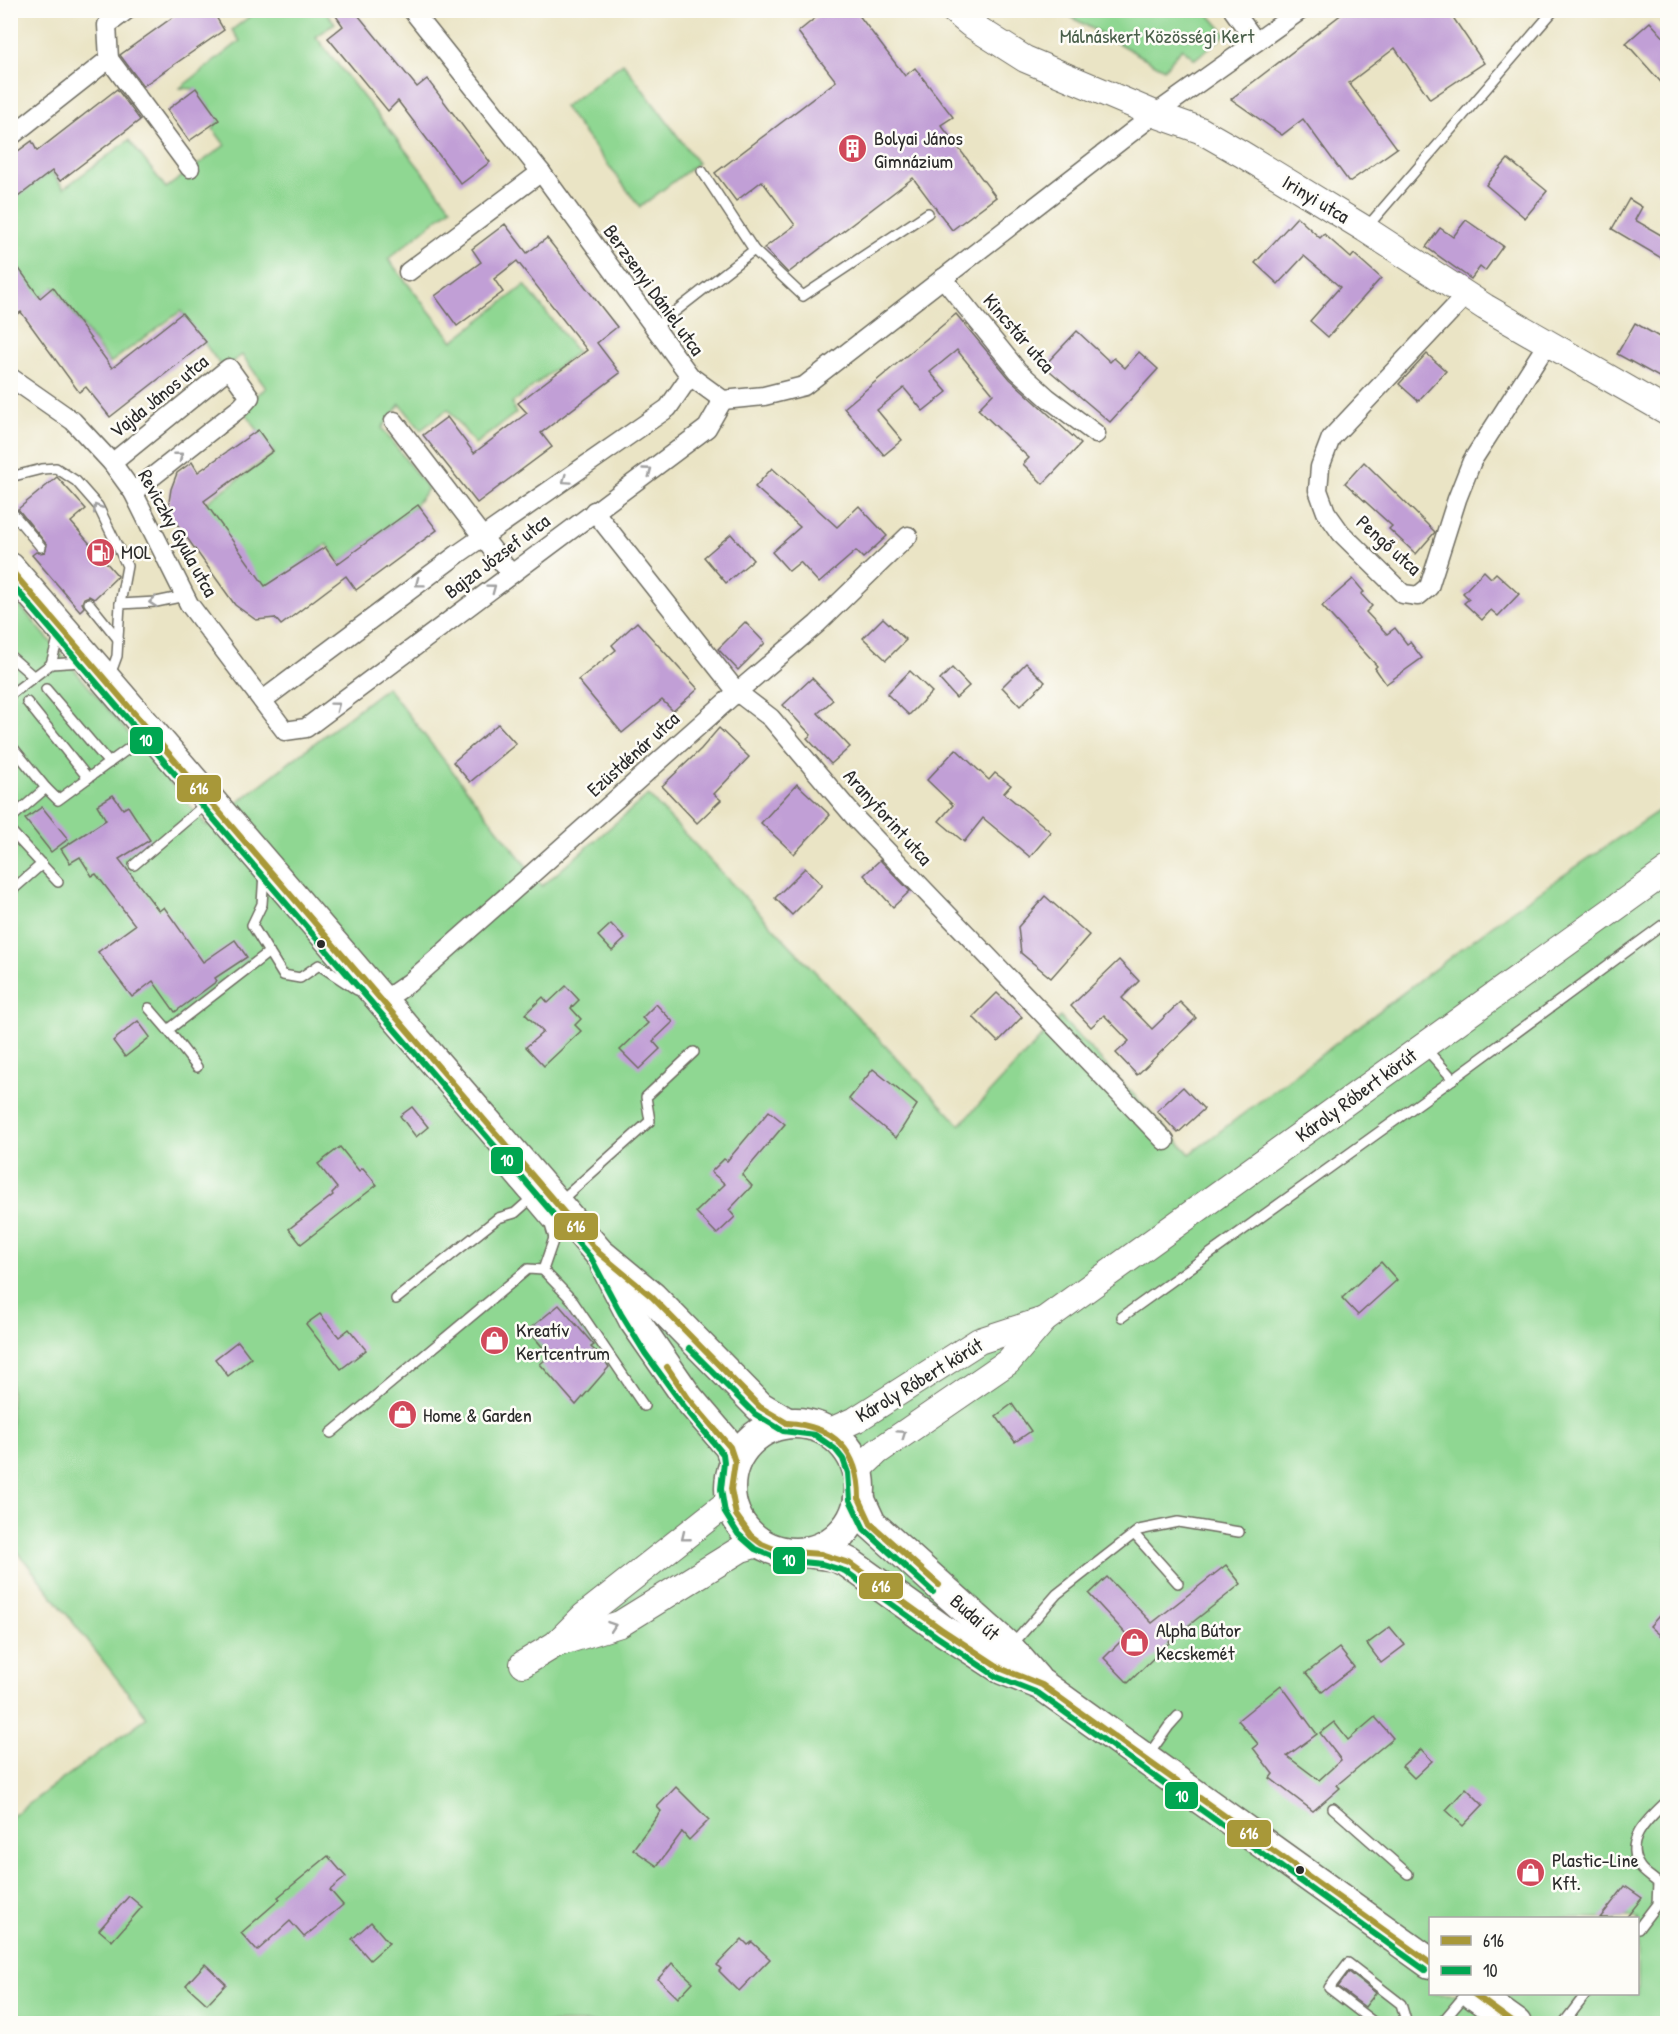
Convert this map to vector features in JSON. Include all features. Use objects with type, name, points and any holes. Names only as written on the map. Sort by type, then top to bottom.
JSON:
[{"type":"main road","points":[[10,568],[390,1009],[552,1211],[652,1297],[760,1407],[787,1424]]},
{"type":"main road","points":[[599,1253],[634,1320],[688,1398],[730,1447],[735,1462]]},
{"type":"main road","points":[[808,1424],[828,1432],[846,1449],[858,1485],[852,1517],[840,1534],[830,1542],[805,1552],[775,1550],[761,1543],[741,1525],[731,1500],[730,1481],[740,1452],[756,1436],[776,1425],[808,1424]]},
{"type":"main road","name":"Budai út","points":[[858,1485],[871,1524],[1009,1648],[1042,1685],[1429,1962]]},
{"type":"main road","name":"Budai út","points":[[805,1552],[835,1556],[849,1563],[941,1629],[1002,1669],[1042,1685]]},
{"type":"main road","points":[[1475,1995],[1516,2024]]},
{"type":"street","points":[[127,10],[102,18],[109,59],[190,168]]},
{"type":"street","name":"Berzsenyi Dániel utca","points":[[412,10],[541,172],[690,376],[723,400]]},
{"type":"street","name":"Irinyi utca","points":[[953,10],[970,24],[1025,59],[1155,114],[1200,130],[1365,229],[1466,295],[1547,344],[1668,412]]},
{"type":"street","points":[[1233,10],[1256,42]]},
{"type":"street","points":[[723,400],[764,396],[804,386],[1155,114],[1301,10]]},
{"type":"street","points":[[10,137],[109,59]]},
{"type":"street","points":[[408,272],[541,172]]},
{"type":"street","name":"Kincstár utca","points":[[943,278],[1018,371],[1048,398],[1096,434]]},
{"type":"street","name":"Pengő utca","points":[[1466,295],[1331,438],[1320,466],[1318,490],[1326,512],[1341,533],[1403,594],[1418,596],[1429,587],[1456,499],[1472,460],[1547,344]]},
{"type":"street","name":"Vajda János utca","points":[[112,463],[229,368],[250,397],[241,407],[133,492]]},
{"type":"street","name":"Bajza József utca","points":[[263,700],[483,536],[668,408],[690,376]]},
{"type":"street","name":"Reviczky Gyula utca","points":[[10,377],[73,420],[112,463],[133,492],[185,596],[285,731]]},
{"type":"street","name":"Bajza József utca","points":[[285,731],[306,728],[707,428],[723,400]]},
{"type":"street","points":[[394,422],[511,574]]},
{"type":"street","name":"Aranyforint utca","points":[[594,511],[737,692],[771,718],[857,820],[1165,1141]]},
{"type":"street","name":"Ezüstdénár utca","points":[[390,1009],[409,983],[817,624],[908,536]]},
{"type":"street","name":"Károly Róbert körút","points":[[858,1485],[877,1452],[1008,1362],[1044,1320],[1668,870]]},
{"type":"street","name":"Károly Róbert körút","points":[[828,1432],[857,1419],[979,1341],[1044,1320]]},
{"type":"street","points":[[523,1665],[556,1644],[584,1616],[731,1500]]},
{"type":"street","points":[[556,1644],[620,1624],[741,1549],[761,1543]]},
{"type":"lane","points":[[1365,229],[1554,10]]},
{"type":"lane","points":[[702,171],[754,250],[803,296],[928,213]]},
{"type":"lane","points":[[654,328],[754,250]]},
{"type":"lane","points":[[10,477],[56,468],[76,481],[98,506],[127,566],[120,604],[117,656],[99,672],[51,664]]},
{"type":"lane","points":[[10,510],[41,548]]},
{"type":"lane","points":[[120,604],[156,602],[185,596]]},
{"type":"lane","points":[[89,603],[118,639]]},
{"type":"lane","points":[[10,695],[51,664],[62,627]]},
{"type":"lane","points":[[10,656],[34,677]]},
{"type":"lane","points":[[46,689],[109,763]]},
{"type":"lane","points":[[27,702],[88,778]]},
{"type":"lane","points":[[10,744],[58,800],[152,732]]},
{"type":"lane","points":[[10,819],[46,788]]},
{"type":"lane","points":[[134,865],[210,800]]},
{"type":"lane","points":[[10,830],[58,882]]},
{"type":"lane","points":[[10,892],[42,864]]},
{"type":"lane","points":[[264,865],[262,904],[252,925],[283,975],[300,978],[319,965],[390,1009]]},
{"type":"lane","points":[[1122,1317],[1668,921]]},
{"type":"lane","points":[[168,1030],[269,952]]},
{"type":"lane","points":[[149,1008],[197,1067]]},
{"type":"lane","points":[[1424,1047],[1453,1079]]},
{"type":"lane","points":[[543,1269],[552,1211],[650,1121],[646,1097],[694,1052]]},
{"type":"lane","points":[[501,1167],[552,1211]]},
{"type":"lane","points":[[396,1299],[498,1218],[515,1213],[552,1211]]},
{"type":"lane","points":[[331,1432],[528,1269],[543,1269],[572,1300],[644,1406]]},
{"type":"lane","points":[[1009,1648],[1057,1594],[1139,1530],[1178,1522],[1239,1532]]},
{"type":"lane","points":[[1134,1534],[1178,1583]]},
{"type":"lane","points":[[1145,1760],[1178,1716]]},
{"type":"lane","points":[[1639,1928],[1662,1903],[1658,1883],[1640,1868],[1632,1851],[1635,1838],[1650,1816],[1668,1802]]},
{"type":"lane","points":[[1333,1808],[1408,1874]]},
{"type":"lane","points":[[1376,2024],[1329,1988],[1348,1963],[1401,2004],[1407,2024]]},
{"type":"lane","points":[[1442,2022],[1465,1995]]},
{"type":"lane","points":[[1563,2024],[1585,1995]]},
{"type":"green space","name":"Málnáskert Közösségi Kert","points":[[1079,10],[1206,11],[1226,34],[1195,59],[1182,48],[1164,69],[1071,17]]},
{"type":"green space","points":[[257,11],[325,11],[335,23],[316,37],[451,208],[388,259],[453,341],[525,285],[577,352],[512,403],[516,413],[475,444],[448,409],[421,430],[400,404],[382,428],[428,489],[412,509],[340,562],[327,544],[265,590],[202,506],[274,453],[241,407],[266,388],[242,355],[223,369],[181,311],[110,363],[54,287],[38,299],[11,261],[10,201],[51,172],[64,188],[129,140],[166,188],[225,145],[213,129],[218,119],[196,89],[180,88],[240,41],[232,30]]},
{"type":"green space","points":[[623,63],[698,163],[640,207],[564,107]]},
{"type":"green space","points":[[11,595],[207,826],[387,687],[542,886],[648,795],[960,1125],[1060,1017],[1190,1154],[1514,909],[1667,805],[1667,2023],[11,2023],[10,1818],[147,1717],[11,1543]]},
{"type":"building","points":[[183,10],[212,10],[224,30],[143,86],[120,55]]},
{"type":"building","points":[[332,10],[354,10],[417,87],[427,79],[490,162],[461,184],[398,101],[388,111],[328,38],[343,26]]},
{"type":"building","name":"Bolyai János Gimnázium","points":[[825,10],[855,10],[905,76],[915,68],[953,117],[941,125],[996,197],[952,230],[913,178],[788,273],[764,248],[795,225],[762,181],[736,201],[715,173],[836,81],[798,32]]},
{"type":"building","points":[[1347,10],[1448,10],[1484,63],[1430,99],[1395,48],[1349,83],[1397,148],[1349,182],[1303,119],[1282,135],[1231,99]]},
{"type":"building","points":[[1650,22],[1668,42],[1668,90],[1626,43]]},
{"type":"building","points":[[196,88],[219,120],[189,141],[167,110]]},
{"type":"building","points":[[117,89],[140,120],[60,181],[52,171],[10,203],[10,157],[32,141],[37,151]]},
{"type":"building","points":[[1508,159],[1547,191],[1525,218],[1486,185]]},
{"type":"building","points":[[1629,199],[1642,207],[1635,220],[1668,239],[1668,262],[1612,229]]},
{"type":"building","points":[[1297,217],[1320,238],[1324,234],[1351,258],[1354,254],[1381,278],[1328,337],[1310,321],[1340,287],[1304,256],[1278,284],[1255,263]]},
{"type":"building","points":[[1466,220],[1503,246],[1485,271],[1480,267],[1471,279],[1426,247],[1440,228],[1453,237]]},
{"type":"building","points":[[505,224],[527,253],[547,238],[617,327],[597,343],[620,373],[541,433],[552,447],[477,503],[423,435],[447,417],[474,453],[527,413],[518,403],[587,350],[517,261],[494,279],[503,292],[457,326],[435,296],[481,262],[472,249]]},
{"type":"building","points":[[10,256],[40,298],[53,287],[112,368],[182,313],[206,342],[110,417],[86,387],[79,392],[21,312],[10,319]]},
{"type":"building","points":[[956,314],[1010,379],[1081,444],[1043,484],[1023,464],[1029,458],[978,409],[993,394],[957,350],[930,372],[947,392],[923,411],[904,388],[877,410],[902,440],[884,455],[844,408]]},
{"type":"building","points":[[1635,323],[1668,342],[1668,382],[1617,354]]},
{"type":"building","points":[[1077,331],[1110,362],[1114,358],[1125,368],[1139,352],[1158,369],[1110,422],[1044,366]]},
{"type":"building","points":[[1427,354],[1446,371],[1418,401],[1399,384]]},
{"type":"building","points":[[258,430],[273,451],[204,501],[265,586],[325,547],[337,564],[418,505],[437,530],[356,590],[346,576],[281,625],[275,618],[256,620],[235,605],[172,517],[169,502],[177,473],[192,462],[198,472]]},
{"type":"building","points":[[1364,462],[1435,532],[1416,554],[1389,529],[1392,526],[1345,483]]},
{"type":"building","points":[[772,468],[837,527],[859,506],[887,536],[863,558],[856,551],[819,583],[800,562],[789,571],[772,552],[800,527],[755,487]]},
{"type":"building","points":[[57,477],[86,509],[71,522],[118,576],[94,599],[89,596],[84,598],[82,603],[84,607],[80,611],[32,555],[36,552],[45,552],[47,545],[18,509]]},
{"type":"building","points":[[731,534],[753,560],[726,583],[704,557]]},
{"type":"building","points":[[1484,571],[1491,578],[1496,573],[1519,594],[1498,616],[1491,610],[1482,620],[1464,603],[1469,599],[1463,593]]},
{"type":"building","points":[[1353,579],[1364,592],[1361,594],[1372,606],[1366,612],[1387,634],[1395,628],[1422,658],[1386,684],[1375,668],[1377,666],[1322,606]]},
{"type":"building","points":[[883,618],[906,640],[886,660],[863,638]]},
{"type":"building","points":[[637,622],[698,689],[673,711],[662,700],[622,733],[578,680],[616,650],[612,645]]},
{"type":"building","points":[[745,622],[765,643],[738,670],[718,649]]},
{"type":"building","points":[[1026,663],[1045,682],[1020,706],[1002,687]]},
{"type":"building","points":[[952,668],[969,686],[956,698],[940,680]]},
{"type":"building","points":[[910,671],[932,692],[909,715],[887,694]]},
{"type":"building","points":[[812,678],[833,700],[818,713],[850,747],[831,764],[807,738],[811,735],[783,705]]},
{"type":"building","points":[[498,724],[516,744],[470,782],[453,762]]},
{"type":"building","points":[[719,728],[749,757],[714,794],[721,800],[697,823],[662,786],[701,749]]},
{"type":"building","points":[[956,749],[989,780],[995,773],[1011,785],[1004,793],[1051,832],[1030,857],[983,818],[964,842],[939,821],[953,805],[927,780]]},
{"type":"building","points":[[797,784],[830,815],[794,854],[761,823]]},
{"type":"building","points":[[113,795],[123,809],[128,806],[150,840],[119,859],[159,911],[164,907],[203,962],[235,940],[247,957],[215,978],[217,981],[175,1012],[153,981],[132,997],[98,952],[135,925],[96,874],[92,876],[80,857],[70,863],[61,849],[106,820],[97,805]]},
{"type":"building","points":[[42,807],[68,839],[51,852],[25,819]]},
{"type":"building","points":[[880,860],[910,891],[893,907],[864,875]]},
{"type":"building","points":[[805,868],[822,885],[792,915],[775,898]]},
{"type":"building","points":[[1045,896],[1089,935],[1051,978],[1021,953],[1018,927]]},
{"type":"building","points":[[611,924],[625,939],[612,951],[598,936]]},
{"type":"building","points":[[1119,960],[1139,981],[1122,998],[1152,1029],[1180,1002],[1196,1018],[1137,1075],[1116,1053],[1129,1041],[1104,1015],[1091,1027],[1071,1006]]},
{"type":"building","points":[[566,986],[579,1000],[571,1008],[581,1019],[575,1025],[581,1031],[544,1066],[526,1047],[543,1032],[525,1014],[543,997],[548,1003]]},
{"type":"building","points":[[997,993],[1022,1017],[998,1042],[973,1017]]},
{"type":"building","points":[[656,1004],[673,1022],[653,1041],[660,1049],[639,1069],[620,1050],[648,1023],[642,1018]]},
{"type":"building","points":[[138,1021],[150,1037],[125,1057],[113,1041]]},
{"type":"building","points":[[873,1069],[917,1105],[896,1138],[849,1099]]},
{"type":"building","points":[[1183,1087],[1204,1109],[1178,1133],[1157,1111]]},
{"type":"building","points":[[412,1107],[428,1127],[416,1137],[400,1116]]},
{"type":"building","points":[[769,1111],[785,1124],[742,1175],[752,1186],[729,1210],[735,1217],[717,1234],[696,1212],[725,1184],[711,1172],[724,1159],[727,1161]]},
{"type":"building","points":[[340,1147],[359,1171],[363,1168],[377,1185],[301,1244],[289,1229],[333,1195],[332,1193],[337,1188],[318,1164]]},
{"type":"building","points":[[1381,1262],[1397,1280],[1358,1315],[1342,1298]]},
{"type":"building","points":[[559,1305],[594,1345],[591,1347],[609,1367],[576,1405],[540,1364],[550,1356],[528,1330]]},
{"type":"building","points":[[320,1314],[339,1337],[349,1329],[366,1350],[341,1369],[306,1324]]},
{"type":"building","points":[[238,1341],[251,1358],[228,1376],[215,1359]]},
{"type":"building","points":[[1012,1404],[1031,1431],[1015,1442],[996,1416]]},
{"type":"building","points":[[1226,1565],[1241,1584],[1169,1641],[1128,1683],[1104,1658],[1127,1635],[1089,1594],[1107,1577],[1152,1623]]},
{"type":"building","points":[[1668,1606],[1668,1642],[1650,1626]]},
{"type":"building","points":[[1390,1627],[1405,1645],[1381,1663],[1367,1644]]},
{"type":"building","points":[[1339,1648],[1354,1667],[1322,1692],[1306,1673]]},
{"type":"building","points":[[1281,1685],[1317,1734],[1287,1756],[1319,1780],[1341,1760],[1320,1733],[1334,1722],[1348,1740],[1375,1717],[1393,1738],[1337,1785],[1340,1788],[1313,1811],[1270,1778],[1273,1774],[1253,1748],[1258,1744],[1238,1720]]},
{"type":"building","points":[[1421,1749],[1432,1761],[1414,1778],[1402,1766]]},
{"type":"building","points":[[676,1787],[709,1820],[689,1840],[682,1832],[657,1866],[633,1849],[661,1811],[657,1807]]},
{"type":"building","points":[[1466,1788],[1483,1805],[1463,1826],[1446,1810]]},
{"type":"building","points":[[328,1856],[346,1877],[330,1890],[343,1905],[304,1937],[290,1921],[257,1951],[241,1933],[280,1899],[278,1897]]},
{"type":"building","points":[[1625,1886],[1642,1898],[1627,1917],[1601,1917]]},
{"type":"building","points":[[129,1896],[142,1907],[112,1941],[99,1930]]},
{"type":"building","points":[[371,1922],[389,1943],[370,1960],[352,1939]]},
{"type":"building","points":[[742,1939],[748,1945],[752,1942],[770,1959],[739,1991],[719,1971],[721,1969],[717,1965]]},
{"type":"building","points":[[672,1963],[693,1982],[678,1998],[658,1979]]},
{"type":"building","points":[[205,1964],[226,1984],[207,2004],[186,1985]]},
{"type":"building","points":[[1349,1972],[1376,1993],[1365,2007],[1338,1987]]},
{"type":"transit line","name":"616","points":[[10,569],[599,1253],[652,1297],[760,1407],[787,1423]]},
{"type":"transit line","name":"10","points":[[10,582],[591,1258],[645,1353],[723,1454],[721,1489],[725,1513],[738,1534],[755,1549],[782,1560],[822,1564],[845,1571],[997,1677],[1038,1693],[1425,1970]]},
{"type":"transit line","name":"10","points":[[689,1348],[755,1414],[783,1431],[815,1435],[835,1449],[843,1459],[848,1473],[850,1500],[864,1529],[933,1592]]},
{"type":"transit line","name":"616","points":[[667,1367],[688,1398],[730,1447],[735,1462]]},
{"type":"transit line","name":"616","points":[[787,1423],[818,1429],[841,1444],[849,1454],[854,1467],[859,1498]]},
{"type":"transit line","name":"616","points":[[735,1462],[731,1489],[736,1515],[751,1536],[762,1544],[779,1551],[821,1554],[849,1563],[941,1629],[1002,1669],[1042,1685],[1429,1962]]},
{"type":"transit line","name":"616","points":[[859,1498],[871,1524],[939,1585]]},
{"type":"transit line","name":"616","points":[[1475,1995],[1515,2024]]},
{"type":"place","name":"Bolyai János Gimnázium","points":[[853,149]]},
{"type":"place","name":"MOL","points":[[100,552]]},
{"type":"place","name":"Kreatív Kertcentrum","points":[[495,1341]]},
{"type":"place","name":"Home & Garden","points":[[402,1415]]},
{"type":"place","name":"Alpha Bútor Kecskemét","points":[[1135,1642]]},
{"type":"place","name":"Plastic-Line Kft.","points":[[1531,1872]]}]
